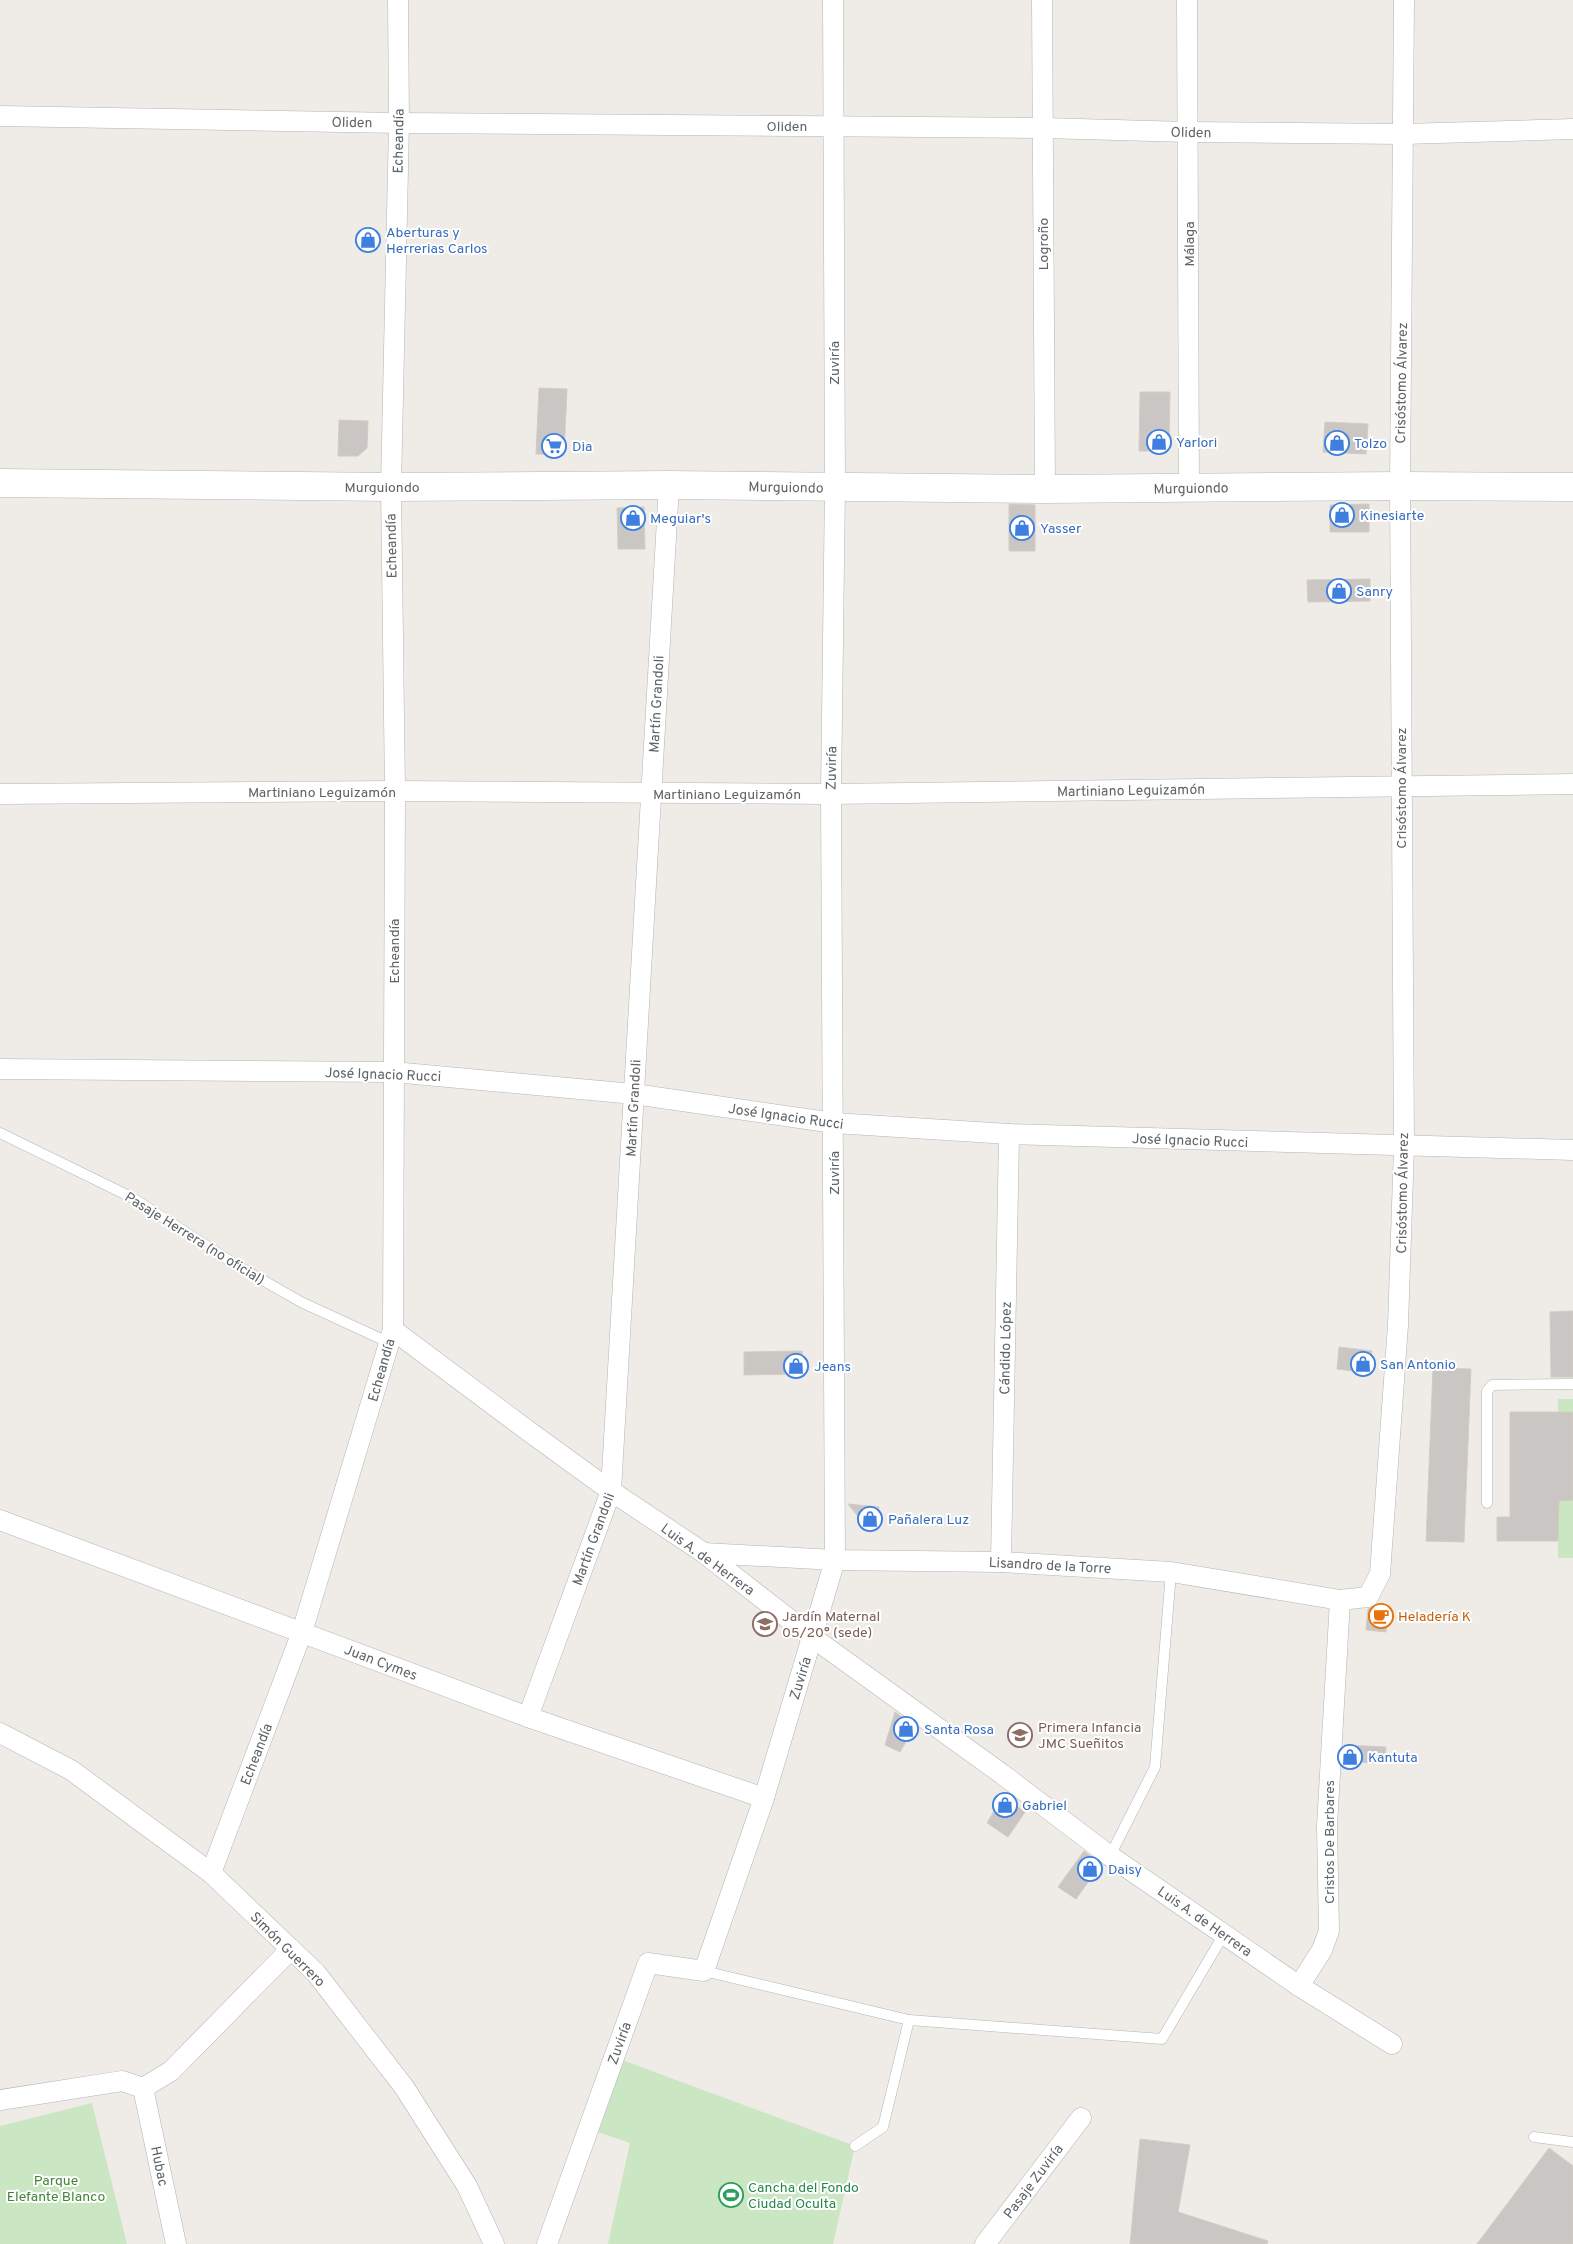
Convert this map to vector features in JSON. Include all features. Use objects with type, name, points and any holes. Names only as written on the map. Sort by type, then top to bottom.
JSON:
[{"type":"street","name":"Echeandía","points":[[211,1873],[302,1632],[391,1336],[395,792],[390,487],[399,123],[398,0]]},
{"type":"street","name":"Zuviría","points":[[547,2244],[648,1963],[704,1971],[764,1798],[835,1560],[831,794],[835,487],[832,0]]},
{"type":"street","name":"Logroño","points":[[1042,0],[1045,489]]},
{"type":"street","name":"Málaga","points":[[1187,0],[1189,488]]},
{"type":"street","name":"Crisóstomo Álvarez","points":[[1380,1574],[1398,1325],[1404,1147],[1400,486],[1404,0]]},
{"type":"street","name":"Oliden","points":[[0,116],[399,123],[1043,128],[1188,132],[1404,134],[1573,129]]},
{"type":"street","name":"Murguiondo","points":[[0,483],[390,487],[669,485],[1045,489],[1400,486],[1573,487]]},
{"type":"street","name":"Martín Grandoli","points":[[528,1717],[611,1491],[669,485]]},
{"type":"street","name":"Martiniano Leguizamón","points":[[0,794],[395,792],[831,794],[1573,784]]},
{"type":"street","name":"José Ignacio Rucci","points":[[0,1069],[393,1072],[634,1094],[834,1124],[1009,1134],[1404,1147],[1573,1150]]},
{"type":"street","name":"Cándido López","points":[[1001,1562],[1009,1134]]},
{"type":"street","name":"Luis A. de Herrera","points":[[391,1336],[611,1491],[704,1553],[812,1637],[994,1768],[1110,1856],[1299,1986],[1392,2044]]},
{"type":"street","name":"Juan Cymes","points":[[0,1520],[528,1717],[764,1798]]},
{"type":"street","name":"Lisandro de la Torre","points":[[704,1553],[835,1560],[1001,1562],[1171,1572],[1340,1600],[1368,1598],[1380,1574]]},
{"type":"street","name":"Cristos De Barbares","points":[[1299,1986],[1322,1950],[1329,1931],[1326,1826],[1340,1600]]},
{"type":"street","name":"Simón Guerrero","points":[[0,1733],[71,1770],[211,1873],[316,1972],[404,2087],[468,2186],[494,2244]]},
{"type":"street","points":[[0,2100],[122,2081],[143,2088],[171,2071],[291,1949]]},
{"type":"street","name":"Hubac","points":[[143,2088],[176,2244]]},
{"type":"street","name":"Pasaje Zuviría","points":[[985,2244],[1081,2118]]},
{"type":"lane","name":"Pasaje Herrera (no oficial)","points":[[0,1133],[133,1198],[236,1265],[301,1302],[391,1336]]},
{"type":"lane","points":[[1487,1503],[1487,1391],[1492,1385],[1573,1384]]},
{"type":"lane","points":[[1110,1856],[1155,1767],[1171,1572]]},
{"type":"lane","points":[[704,1971],[909,2020],[1162,2039],[1224,1934]]},
{"type":"lane","points":[[854,2146],[883,2127],[909,2020]]},
{"type":"lane","points":[[1534,2137],[1573,2142]]},
{"type":"green space","points":[[1558,1399],[1573,1399],[1573,1558],[1558,1558]]},
{"type":"green space","name":"Cancha del Fondo Ciudad Oculta","points":[[614,2057],[855,2146],[833,2244],[608,2244],[630,2143],[589,2129]]},
{"type":"green space","name":"Parque Elefante Blanco","points":[[92,2103],[127,2244],[0,2244],[0,2126]]},
{"type":"building","points":[[539,388],[567,389],[564,455],[536,454]]},
{"type":"building","points":[[1140,392],[1170,392],[1169,443],[1159,451],[1139,451]]},
{"type":"building","points":[[339,420],[368,421],[367,448],[358,456],[338,456]]},
{"type":"building","points":[[1325,422],[1368,424],[1366,454],[1323,452]]},
{"type":"building","name":"Yasser","points":[[1009,504],[1035,505],[1035,551],[1009,551]]},
{"type":"building","points":[[1369,504],[1369,532],[1330,532],[1330,505]]},
{"type":"building","points":[[644,507],[645,549],[618,549],[617,508]]},
{"type":"building","name":"Sanry","points":[[1370,579],[1370,601],[1308,602],[1307,580]]},
{"type":"building","points":[[1573,1311],[1573,1377],[1551,1377],[1550,1312]]},
{"type":"building","points":[[1339,1347],[1372,1351],[1369,1373],[1337,1369]]},
{"type":"building","points":[[802,1351],[802,1374],[744,1375],[744,1352]]},
{"type":"building","points":[[1433,1368],[1471,1369],[1464,1542],[1426,1541]]},
{"type":"building","points":[[1510,1412],[1573,1412],[1573,1500],[1559,1501],[1558,1541],[1497,1541],[1497,1517],[1510,1517]]},
{"type":"building","name":"Pañalera Luz","points":[[848,1504],[879,1507],[877,1527],[866,1526]]},
{"type":"building","points":[[1376,1605],[1389,1606],[1386,1632],[1366,1630],[1368,1609]]},
{"type":"building","points":[[895,1712],[915,1726],[900,1752],[885,1745]]},
{"type":"building","points":[[1344,1745],[1386,1747],[1385,1763],[1343,1762]]},
{"type":"building","points":[[1003,1796],[1025,1812],[1008,1837],[987,1823]]},
{"type":"building","points":[[1084,1851],[1101,1864],[1076,1899],[1058,1887]]},
{"type":"building","points":[[1140,2139],[1190,2145],[1178,2212],[1268,2241],[1267,2244],[1130,2244]]},
{"type":"building","points":[[1549,2148],[1573,2166],[1573,2244],[1477,2244]]},
{"type":"place","name":"Aberturas y Herrerias Carlos","points":[[368,240]]},
{"type":"place","name":"Yarlori","points":[[1159,442]]},
{"type":"place","name":"Tolzo","points":[[1337,443]]},
{"type":"place","name":"Dia","points":[[554,446]]},
{"type":"place","name":"Kinesiarte","points":[[1342,515]]},
{"type":"place","name":"Meguiar's","points":[[633,518]]},
{"type":"place","name":"Yasser","points":[[1022,528]]},
{"type":"place","name":"Sanry","points":[[1339,591]]},
{"type":"place","name":"San Antonio","points":[[1363,1364]]},
{"type":"place","name":"Jeans","points":[[796,1366]]},
{"type":"place","name":"Pañalera Luz","points":[[870,1519]]},
{"type":"place","name":"Heladería K","points":[[1381,1616]]},
{"type":"place","name":"Jardín Maternal 05/20° (sede)","points":[[765,1624]]},
{"type":"place","name":"Santa Rosa","points":[[906,1729]]},
{"type":"place","name":"Primera Infancia JMC Sueñitos","points":[[1020,1735]]},
{"type":"place","name":"Kantuta","points":[[1350,1757]]},
{"type":"place","name":"Gabriel","points":[[1005,1805]]},
{"type":"place","name":"Daisy","points":[[1090,1869]]},
{"type":"place","name":"Cancha del Fondo Ciudad Oculta","points":[[731,2195]]}]
